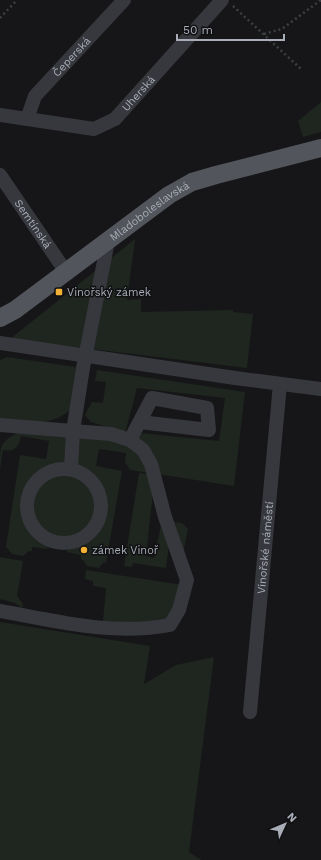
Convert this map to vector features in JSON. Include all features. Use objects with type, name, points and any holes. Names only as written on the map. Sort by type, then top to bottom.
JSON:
[{"type":"main road","name":"Mladoboleslavská","points":[[0,318],[15,310],[169,195],[192,182],[321,148]]},
{"type":"street","name":"Čeperská","points":[[27,119],[35,96],[124,0]]},
{"type":"street","name":"Uherská","points":[[0,115],[94,129],[115,119],[222,2]]},
{"type":"street","name":"Semtínská","points":[[0,176],[66,272]]},
{"type":"street","points":[[71,470],[73,431],[108,241]]},
{"type":"street","points":[[0,342],[242,379],[321,389]]},
{"type":"street","name":"Vinořské náměstí","points":[[250,712],[280,384]]},
{"type":"street","points":[[130,440],[140,422]]},
{"type":"street","points":[[0,425],[111,434],[130,440],[143,450],[151,464],[165,517],[187,580],[180,610],[170,625],[150,628],[85,627],[0,611]]},
{"type":"street","points":[[59,469],[71,470],[83,474],[92,482],[100,499],[99,518],[93,529],[84,537],[72,542],[59,542],[47,538],[38,532],[31,522],[28,511],[28,499],[32,488],[43,476],[59,469]]},
{"type":"path","points":[[0,18],[17,0]]},
{"type":"path","points":[[263,34],[282,29],[300,14],[321,0]]},
{"type":"path","points":[[222,2],[263,34],[301,69]]},
{"type":"shaded area","points":[[321,102],[321,132],[303,137],[298,121]]},
{"type":"shaded area","points":[[135,239],[127,300],[141,299],[141,312],[233,310],[233,312],[253,314],[247,368],[10,339]]},
{"type":"shaded area","points":[[7,357],[76,367],[70,410],[53,420],[45,422],[36,423],[0,419],[0,360]]},
{"type":"shaded area","points":[[97,370],[245,392],[234,486],[157,474],[137,439],[140,433],[219,441],[225,398],[137,388],[125,433],[91,422],[85,415],[92,402],[103,403],[106,382],[95,381]]},
{"type":"shaded area","points":[[22,430],[71,432],[65,464],[44,471],[37,476],[27,490],[23,506],[27,523],[31,530],[48,547],[47,549],[32,547],[32,551],[29,551],[23,556],[12,554],[6,547],[20,455],[46,459],[49,441],[21,436],[16,448],[11,450],[3,450],[0,469],[0,453],[3,444],[9,438]]},
{"type":"shaded area","points":[[79,433],[131,444],[149,473],[130,470],[125,462],[126,453],[99,449],[96,466],[122,471],[106,563],[104,562],[99,568],[87,566],[81,559],[81,555],[67,552],[67,550],[87,541],[93,536],[102,523],[105,508],[102,492],[98,485],[76,465]]},
{"type":"shaded area","points":[[139,473],[149,474],[153,492],[146,556],[154,558],[162,521],[169,544],[166,568],[133,563],[132,567],[124,566]]},
{"type":"shaded area","points":[[63,474],[76,477],[86,484],[93,494],[96,507],[93,520],[86,530],[76,537],[63,540],[50,537],[40,530],[33,520],[30,507],[33,494],[40,484],[50,477]]},
{"type":"shaded area","points":[[173,522],[182,523],[188,529],[183,555]]},
{"type":"shaded area","points":[[0,557],[23,561],[17,596],[23,604],[22,608],[15,603],[0,599]]},
{"type":"shaded area","points":[[86,570],[181,584],[172,613],[170,616],[158,622],[128,623],[103,621],[106,588],[93,586],[93,581],[85,579]]},
{"type":"shaded area","points":[[0,622],[150,646],[144,684],[176,665],[214,657],[189,852],[201,860],[0,860]]},
{"type":"place","name":"Vinořský zámek","points":[[59,292]]},
{"type":"place","name":"zámek Vinoř","points":[[84,550]]}]
